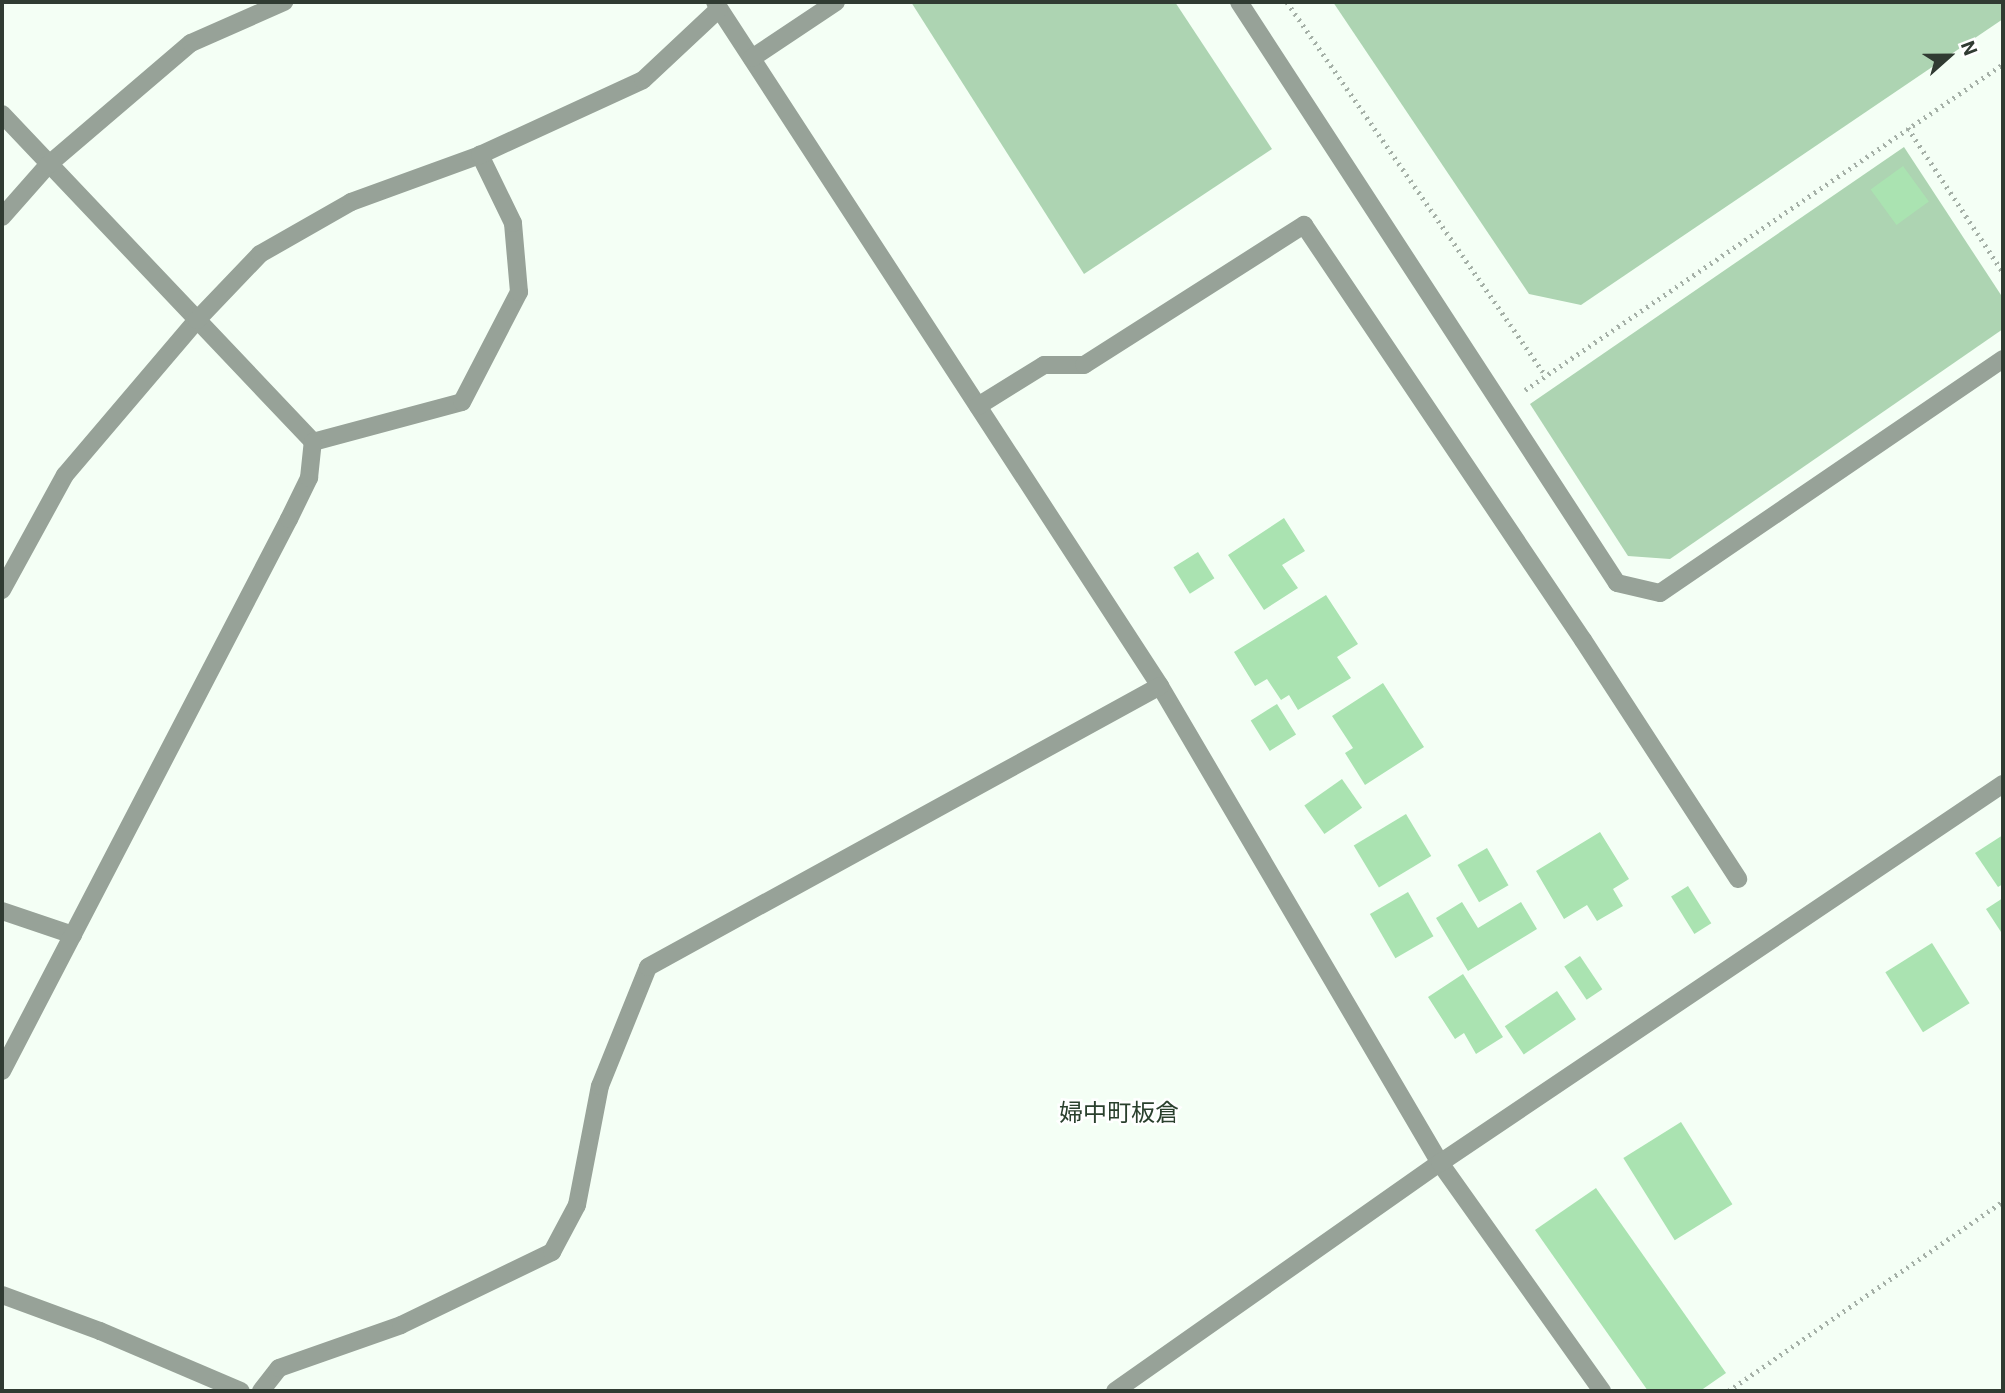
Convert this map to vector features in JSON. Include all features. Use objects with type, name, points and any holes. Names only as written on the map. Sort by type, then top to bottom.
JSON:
[{"type":"street","points":[[2,217],[48,165],[191,43],[285,2]]},
{"type":"street","points":[[752,58],[836,2]]},
{"type":"street","points":[[1239,2],[1617,583],[1660,593],[2003,359]]},
{"type":"street","points":[[2,590],[65,475],[197,320],[260,254],[351,202],[480,155],[643,80],[717,5],[1160,686],[1440,1163],[1602,1391]]},
{"type":"street","points":[[2,114],[313,442],[309,478],[289,519],[2,1072]]},
{"type":"street","points":[[313,442],[462,402],[519,292],[513,223],[480,155]]},
{"type":"street","points":[[978,405],[1044,365],[1084,365],[1304,225],[1583,640],[1738,879]]},
{"type":"street","points":[[261,1391],[279,1368],[401,1325],[552,1252],[577,1205],[600,1086],[649,967],[1160,686]]},
{"type":"street","points":[[1115,1391],[1440,1163],[2003,784]]},
{"type":"street","points":[[2,911],[73,935]]},
{"type":"street","points":[[2,1295],[100,1331],[241,1391]]},
{"type":"path","points":[[1287,2],[1545,374]]},
{"type":"path","points":[[1502,408],[1545,374],[2003,64]]},
{"type":"path","points":[[1908,128],[2003,272]]},
{"type":"path","points":[[1728,1391],[2003,1201]]},
{"type":"green space","points":[[911,2],[1175,2],[1272,149],[1084,274]]},
{"type":"green space","points":[[1333,2],[2003,2],[2003,19],[1581,305],[1529,294]]},
{"type":"green space","points":[[1904,147],[2003,298],[2003,329],[1670,559],[1628,556],[1530,404]]},
{"type":"building","points":[[1903,166],[1929,202],[1897,225],[1871,190]]},
{"type":"building","points":[[1284,518],[1305,551],[1282,565],[1298,588],[1264,610],[1228,555]]},
{"type":"building","points":[[1198,552],[1214,578],[1190,594],[1173,567]]},
{"type":"building","points":[[1326,595],[1358,644],[1337,657],[1351,678],[1298,710],[1289,695],[1281,700],[1267,679],[1255,686],[1234,652]]},
{"type":"building","points":[[1383,683],[1424,747],[1365,785],[1345,753],[1353,748],[1332,716]]},
{"type":"building","points":[[1277,704],[1296,735],[1270,751],[1251,720]]},
{"type":"building","points":[[1342,779],[1362,808],[1324,834],[1304,805]]},
{"type":"building","points":[[1406,814],[1431,856],[1379,887],[1354,845]]},
{"type":"building","points":[[1600,832],[1629,879],[1613,889],[1623,906],[1597,921],[1587,905],[1564,919],[1536,871]]},
{"type":"building","points":[[2003,835],[2003,884],[1998,887],[1975,853]]},
{"type":"building","points":[[1487,848],[1508,885],[1479,902],[1458,865]]},
{"type":"building","points":[[1688,886],[1711,923],[1694,934],[1671,897]]},
{"type":"building","points":[[1408,892],[1434,936],[1395,958],[1370,914]]},
{"type":"building","points":[[2003,898],[2003,935],[1986,909]]},
{"type":"building","points":[[1462,902],[1478,928],[1521,902],[1537,929],[1468,971],[1436,918]]},
{"type":"building","points":[[1932,943],[1970,1003],[1923,1032],[1885,972]]},
{"type":"building","points":[[1580,956],[1602,989],[1587,1000],[1564,967]]},
{"type":"building","points":[[1463,974],[1503,1037],[1476,1054],[1464,1033],[1455,1039],[1428,997]]},
{"type":"building","points":[[1557,991],[1576,1019],[1524,1054],[1505,1026]]},
{"type":"building","points":[[1681,1122],[1732,1204],[1675,1240],[1623,1158]]},
{"type":"building","points":[[1596,1188],[1726,1373],[1700,1391],[1648,1391],[1535,1230]]},
{"type":"district","name":"婦中町板倉","points":[[1119,1114]]}]
